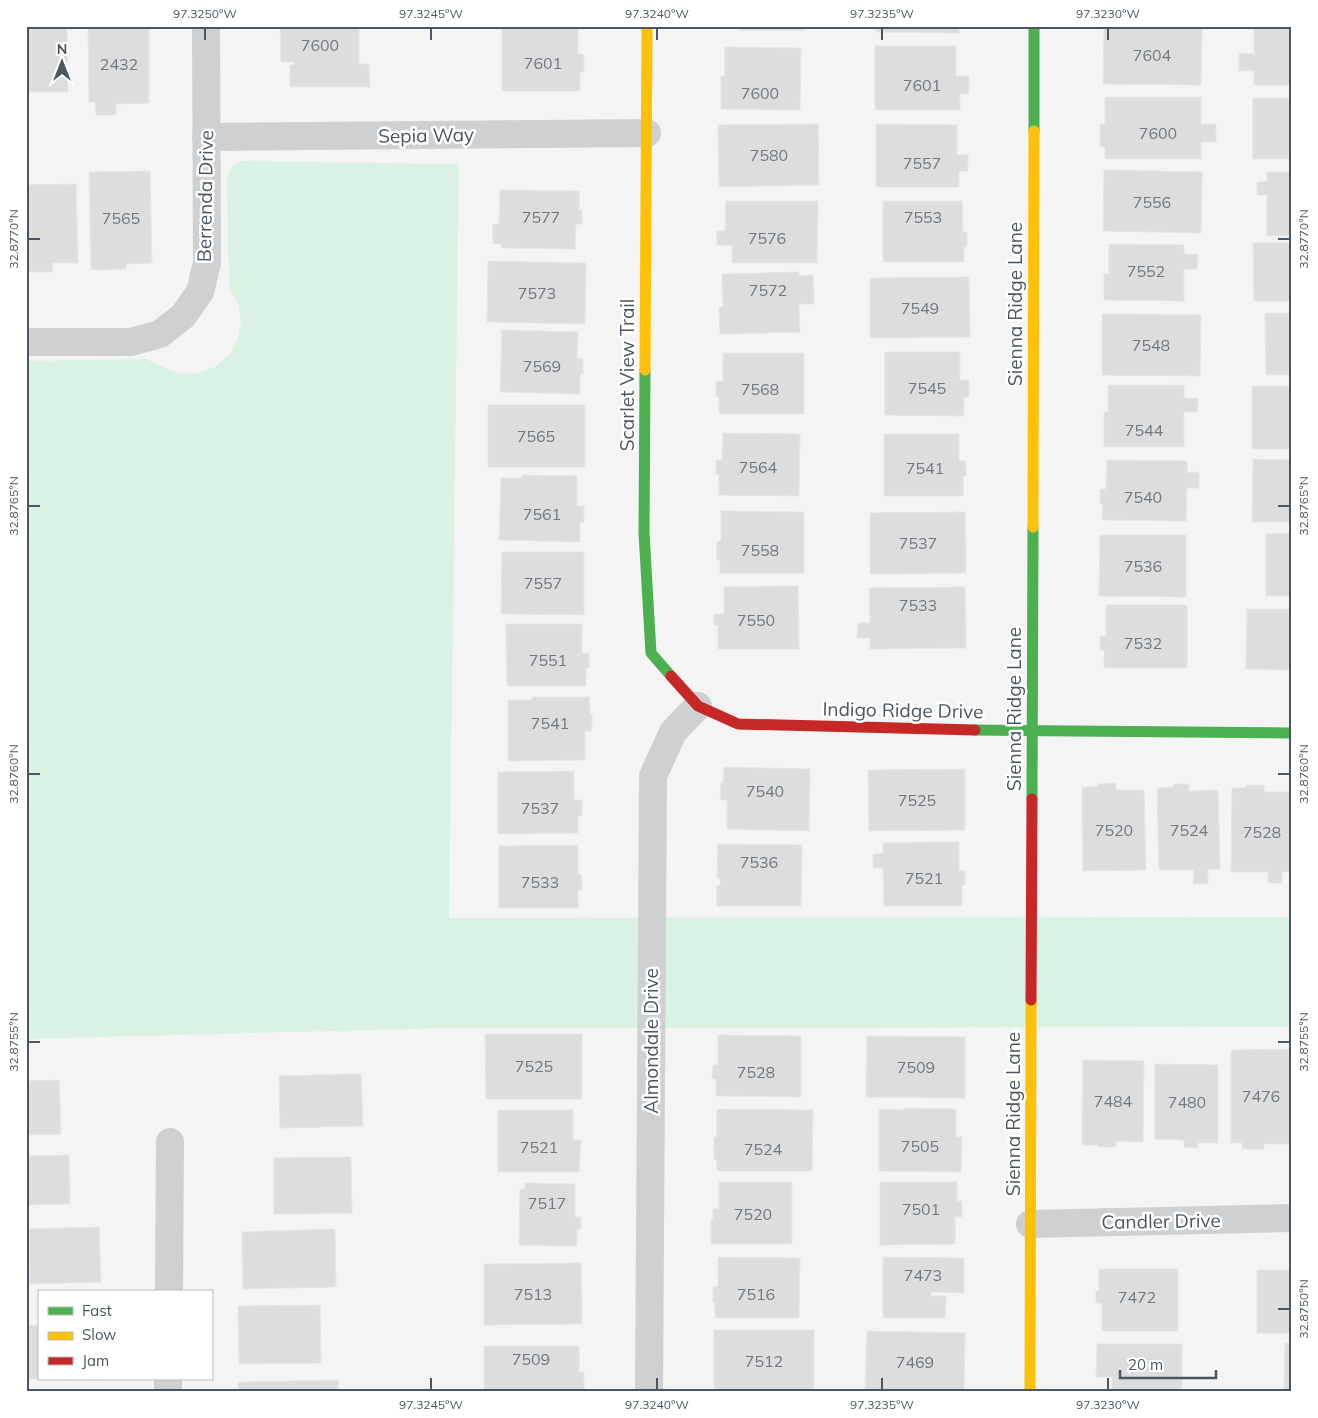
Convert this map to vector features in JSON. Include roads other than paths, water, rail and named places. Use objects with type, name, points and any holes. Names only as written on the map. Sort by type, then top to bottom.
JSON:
[{"type":"street","name":"Berrenda Drive","points":[[26,342],[131,342],[160,334],[183,316],[200,292],[207,264],[206,26]]},
{"type":"street","name":"Scarlet View Trail","points":[[647,26],[644,533],[651,653],[698,706]]},
{"type":"street","name":"Sienna Ridge Lane","points":[[1030,1392],[1034,26]]},
{"type":"street","name":"Sepia Way","points":[[206,137],[647,133]]},
{"type":"street","name":"Indigo Ridge Drive","points":[[698,706],[738,724],[1031,731],[1292,733]]},
{"type":"street","name":"Almondale Drive","points":[[649,1392],[653,776],[673,732],[698,706]]},
{"type":"street","points":[[169,1290],[170,1142]]},
{"type":"street","name":"Candler Drive","points":[[1030,1224],[1292,1218]]}]
